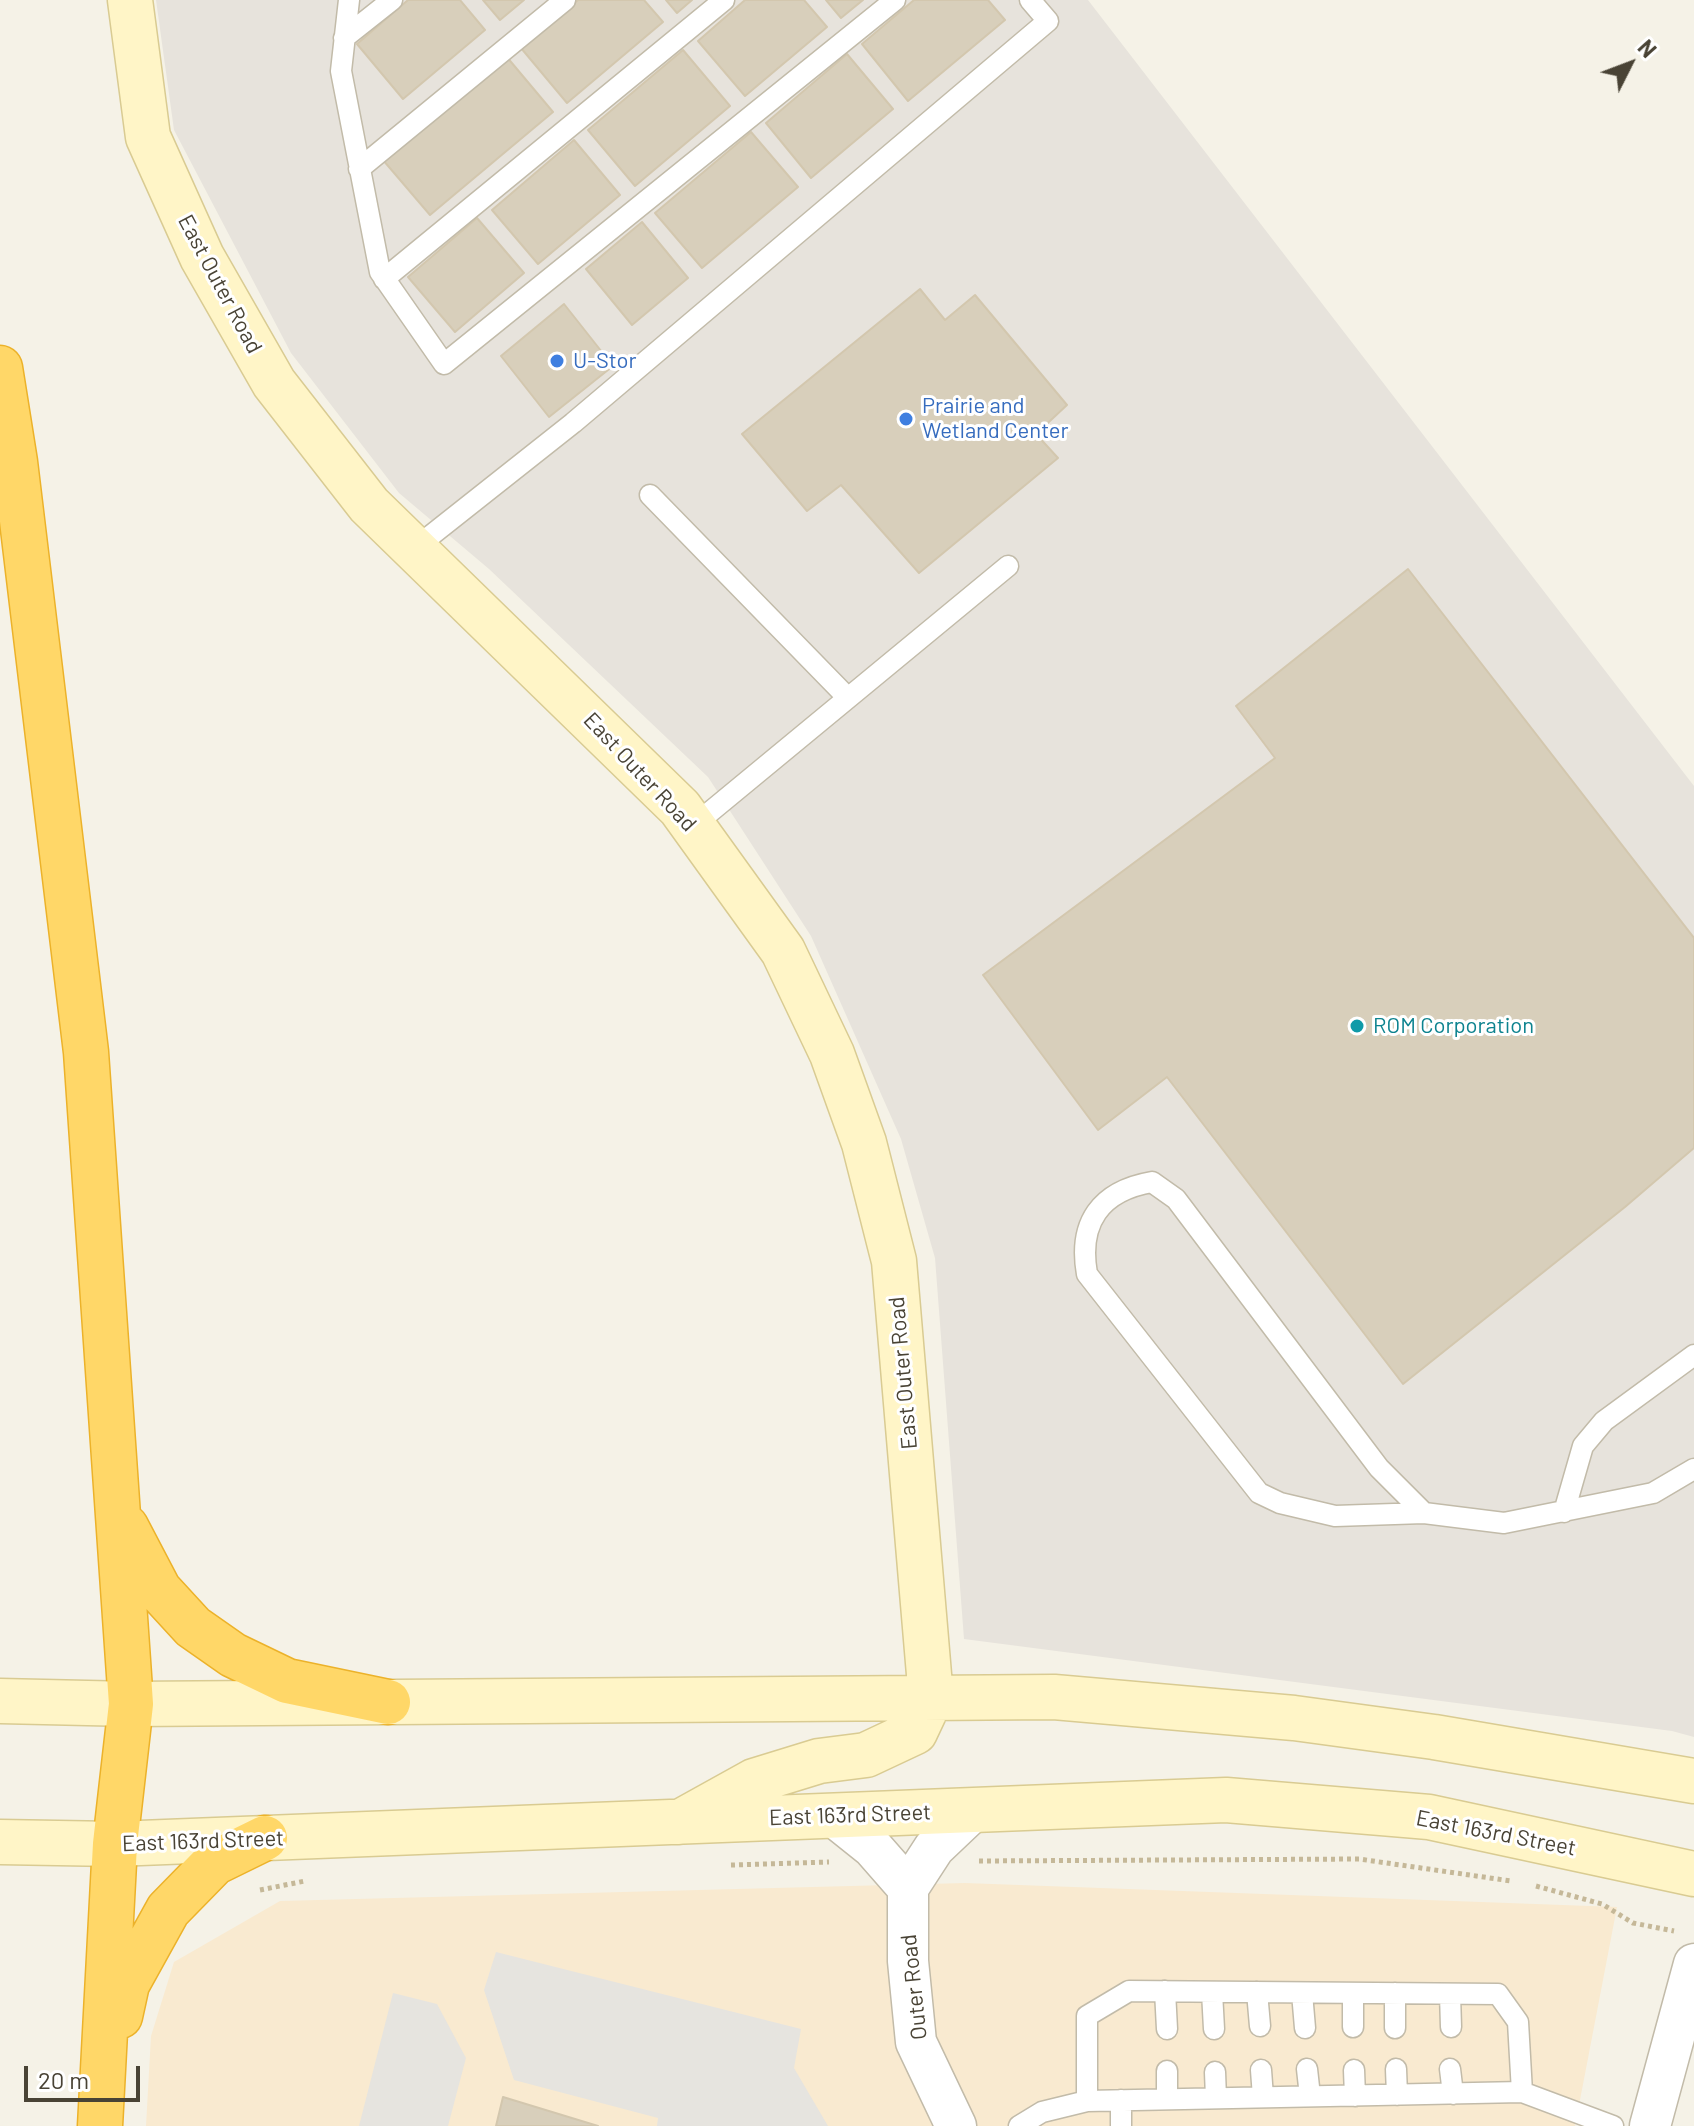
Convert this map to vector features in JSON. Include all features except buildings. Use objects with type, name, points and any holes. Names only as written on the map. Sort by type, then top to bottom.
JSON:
[{"type":"highway","points":[[0,368],[15,462],[86,1052],[131,1704],[115,1844],[100,2119]]},
{"type":"highway","points":[[118,1511],[159,1590],[198,1631],[233,1655],[287,1681],[388,1702]]},
{"type":"highway","points":[[100,2119],[127,1984],[168,1910],[214,1863],[265,1838]]},
{"type":"street","name":"East Outer Road","points":[[130,0],[148,137],[202,257],[274,383],[369,505],[680,808],[783,951],[832,1054],[864,1143],[894,1261],[931,1698]]},
{"type":"street","points":[[0,1701],[131,1704],[1054,1697],[1294,1718],[1434,1737],[1694,1781]]},
{"type":"street","points":[[680,1822],[754,1781],[819,1761],[866,1755],[915,1732],[931,1698]]},
{"type":"street","name":"East 163rd Street","points":[[0,1842],[115,1844],[1226,1800],[1429,1817],[1694,1874]]},
{"type":"street","points":[[833,1816],[873,1848],[908,1888],[934,1848],[973,1811]]},
{"type":"street","name":"Outer Road","points":[[908,1888],[908,1961],[916,2042],[956,2126]]},
{"type":"street","points":[[1650,2126],[1694,1964]]},
{"type":"lane","points":[[349,0],[341,71],[380,272],[444,364],[895,0]]},
{"type":"lane","points":[[344,38],[392,0]]},
{"type":"lane","points":[[359,169],[565,0]]},
{"type":"lane","points":[[384,279],[724,0]]},
{"type":"lane","points":[[415,548],[573,423],[1048,21],[1030,0]]},
{"type":"lane","points":[[650,495],[848,698]]},
{"type":"lane","points":[[693,826],[1008,566]]},
{"type":"lane","points":[[1424,1513],[1379,1468],[1176,1199],[1152,1182],[1129,1186],[1107,1199],[1089,1224],[1083,1251],[1087,1274],[1259,1493],[1280,1503],[1335,1516],[1424,1513],[1504,1523],[1653,1493],[1694,1469]]},
{"type":"lane","points":[[1564,1512],[1583,1446],[1604,1421],[1694,1355]]},
{"type":"lane","points":[[1087,2101],[1087,2016],[1129,1991],[1498,1994],[1518,2022],[1522,2092]]},
{"type":"lane","points":[[1165,1991],[1167,2029]]},
{"type":"lane","points":[[1212,1992],[1214,2029]]},
{"type":"lane","points":[[1257,1992],[1260,2026]]},
{"type":"lane","points":[[1302,1993],[1305,2028]]},
{"type":"lane","points":[[1353,1993],[1353,2027]]},
{"type":"lane","points":[[1395,1993],[1395,2028]]},
{"type":"lane","points":[[1450,1994],[1451,2027]]},
{"type":"lane","points":[[1307,2069],[1310,2096]]},
{"type":"lane","points":[[1396,2069],[1397,2095]]},
{"type":"lane","points":[[1450,2069],[1453,2094]]},
{"type":"lane","points":[[1261,2070],[1263,2097]]},
{"type":"lane","points":[[1354,2070],[1355,2096]]},
{"type":"lane","points":[[1167,2071],[1167,2099]]},
{"type":"lane","points":[[1215,2072],[1216,2098]]},
{"type":"lane","points":[[1019,2126],[1042,2112],[1087,2101],[1522,2092],[1613,2126]]},
{"type":"lane","points":[[1121,2100],[1121,2126]]},
{"type":"shaded area","points":[[156,0],[1088,0],[1694,786],[1694,1737],[1672,1731],[964,1639],[935,1258],[901,1139],[811,936],[708,777],[489,569],[399,493],[291,353],[174,130]]},
{"type":"shaded area","points":[[965,1883],[1617,1907],[1575,2126],[146,2126],[151,2036],[174,1962],[280,1901]]},
{"type":"shaded area","points":[[496,1952],[801,2029],[794,2068],[828,2126],[657,2126],[658,2118],[514,2080],[484,1990]]},
{"type":"shaded area","points":[[393,1993],[437,2004],[466,2058],[448,2126],[359,2126]]},
{"type":"place","name":"U-Stor","points":[[557,361]]},
{"type":"place","name":"Prairie and Wetland Center","points":[[906,419]]},
{"type":"place","name":"ROM Corporation","points":[[1357,1026]]}]
